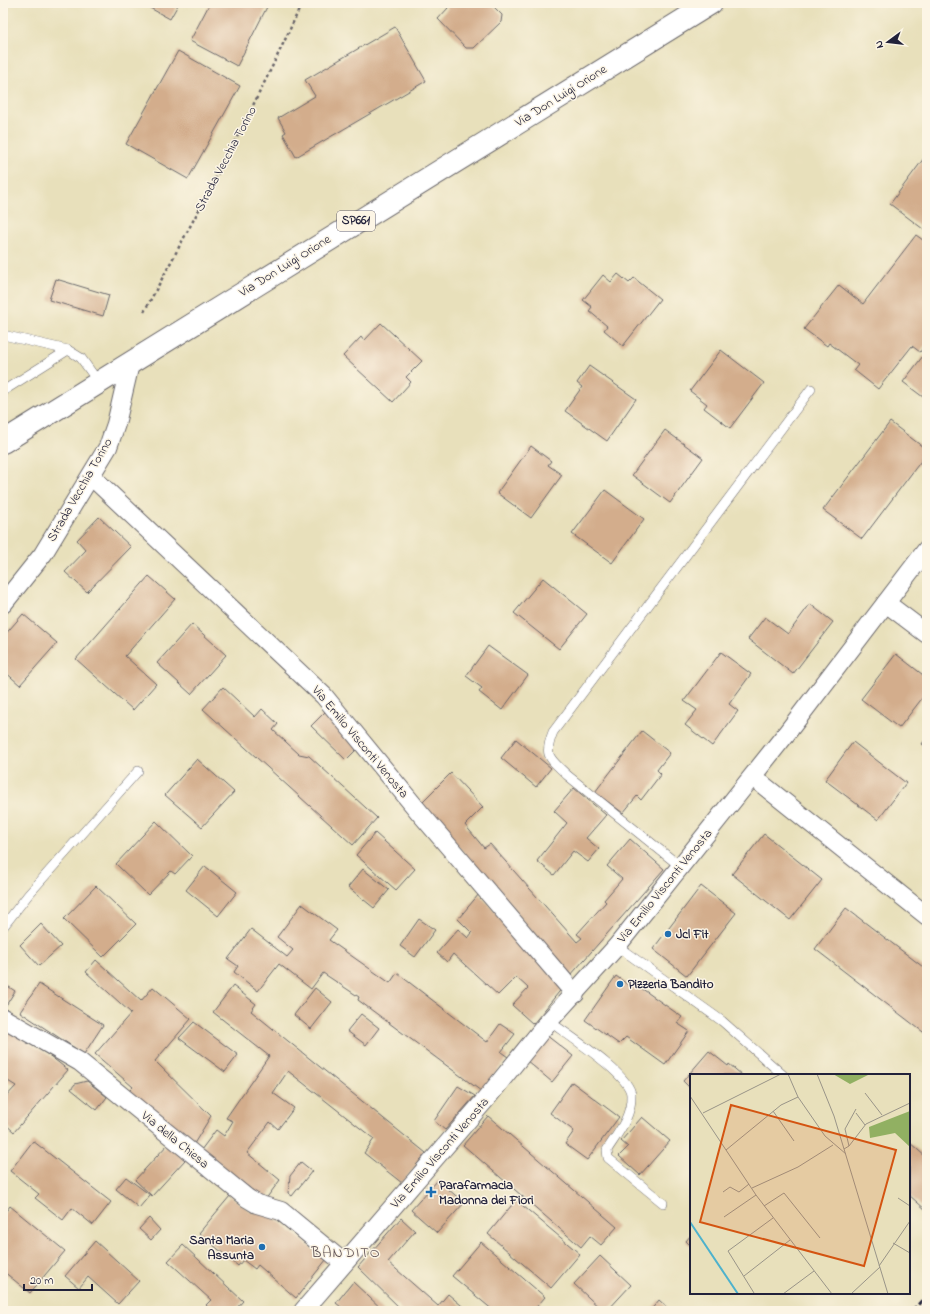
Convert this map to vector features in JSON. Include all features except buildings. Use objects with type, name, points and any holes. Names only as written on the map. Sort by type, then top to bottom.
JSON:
[{"type":"main road","name":"Via Don Luigi Orione","points":[[3,442],[711,3]]},
{"type":"street","name":"Strada Vecchia Torino","points":[[3,604],[43,554],[108,447],[116,424],[130,364]]},
{"type":"street","name":"Via Emilio Visconti Venosta","points":[[91,476],[324,696],[420,813],[575,994]]},
{"type":"street","name":"Via Emilio Visconti Venosta","points":[[303,1311],[486,1099],[549,1021],[617,946],[753,777],[927,549]]},
{"type":"street","points":[[886,602],[927,634]]},
{"type":"street","points":[[753,777],[927,916]]},
{"type":"street","name":"Via della Chiesa","points":[[3,1018],[80,1062],[246,1198],[257,1204],[281,1211],[344,1264]]},
{"type":"lane","points":[[3,335],[68,350],[81,358],[99,383]]},
{"type":"lane","points":[[3,391],[68,350]]},
{"type":"lane","points":[[681,867],[567,775],[550,758],[547,746],[553,732],[811,389]]},
{"type":"lane","points":[[3,927],[28,895],[138,771]]},
{"type":"lane","points":[[617,946],[722,1021],[782,1074]]},
{"type":"lane","points":[[549,1021],[618,1072],[628,1085],[632,1094],[627,1118],[607,1150],[608,1158],[663,1203]]},
{"type":"path","name":"Strada Vecchia Torino","points":[[144,312],[242,129],[269,76],[302,3]]},
{"type":"railway","points":[[912,1311],[927,1295]]},
{"type":"place","name":"Jcl Fit","points":[[668,934]]},
{"type":"place","name":"Pizzeria Bandito","points":[[620,984]]},
{"type":"place","name":"Parafarmacia Madonna dei Fiori","points":[[431,1192]]},
{"type":"place","name":"Santa Maria Assunta","points":[[262,1247]]},
{"type":"district","name":"BANDITO","points":[[346,1253]]}]
